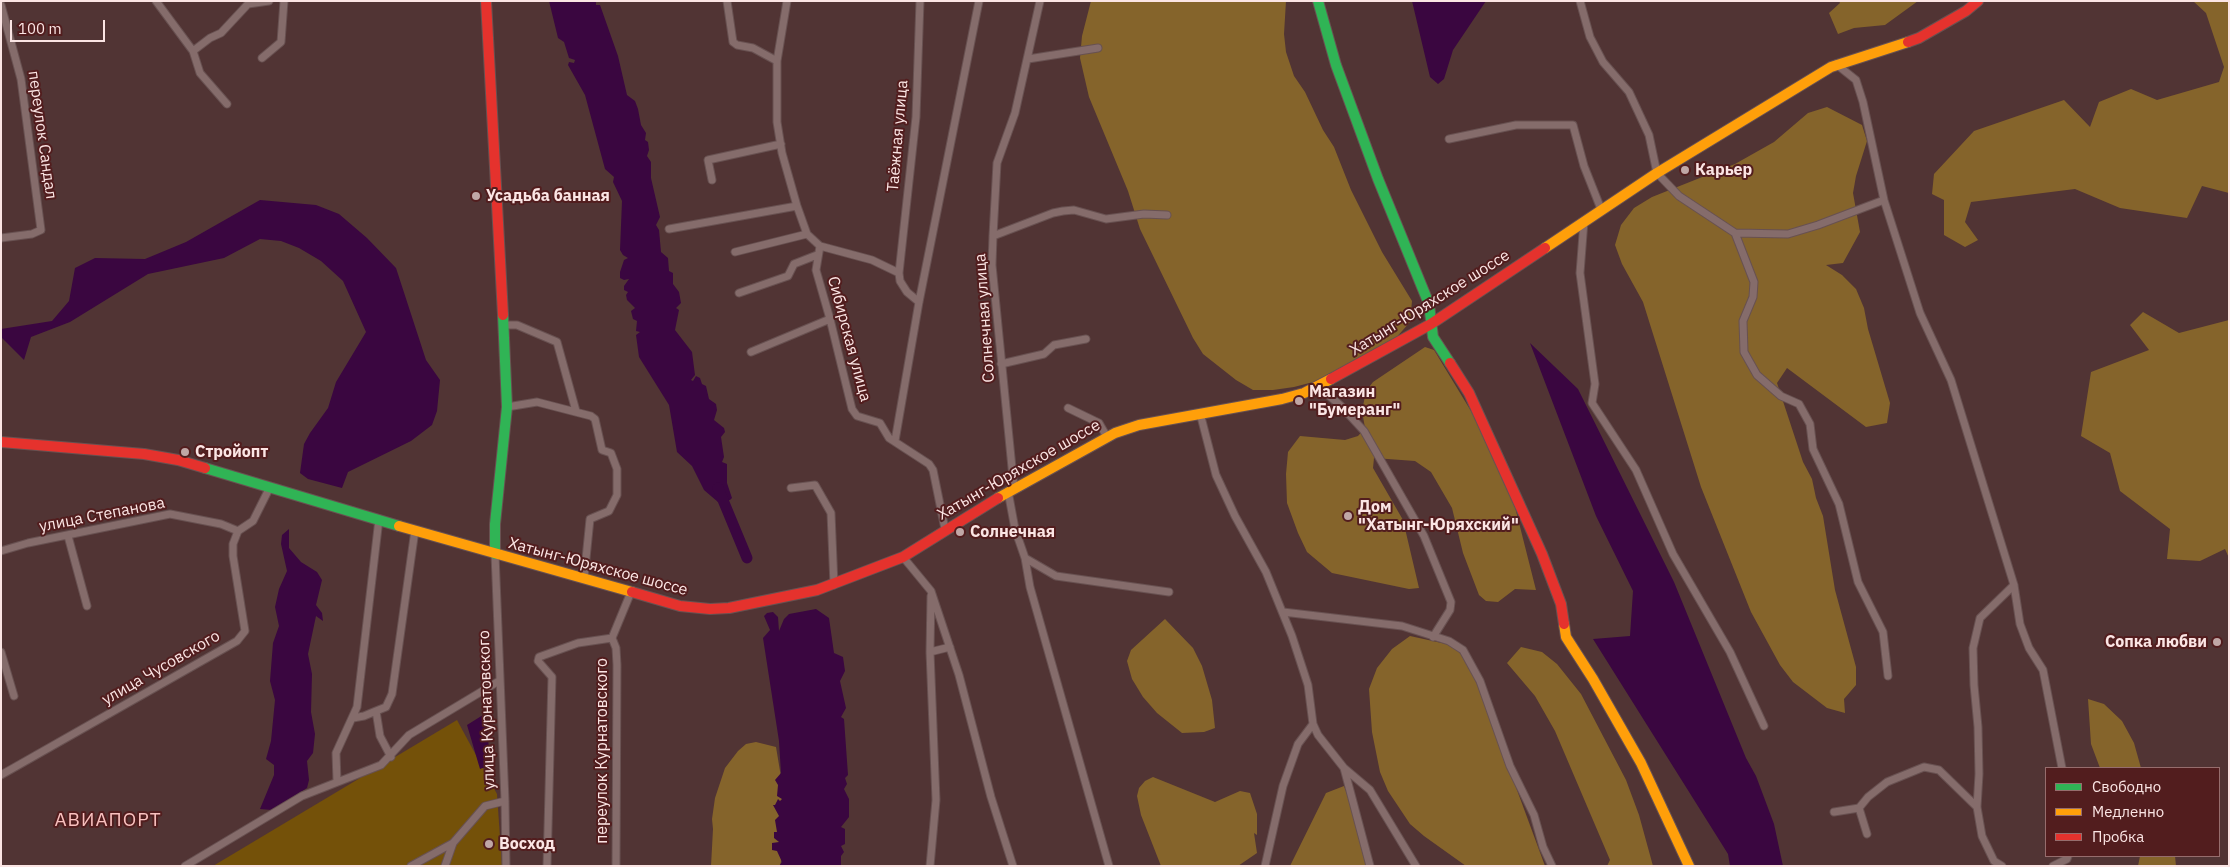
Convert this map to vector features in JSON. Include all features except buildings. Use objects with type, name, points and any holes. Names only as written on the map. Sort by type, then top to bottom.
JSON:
[{"type":"street","points":[[156,1],[194,51],[200,72],[227,104]]},
{"type":"street","points":[[194,51],[210,38],[220,33],[248,4],[270,1]]},
{"type":"street","points":[[262,58],[281,42],[284,1]]},
{"type":"street","name":"Хатынг-Юряхское шоссе","points":[[486,1],[507,407],[495,524],[495,554]]},
{"type":"street","points":[[727,1],[733,42],[737,45],[753,48],[777,60]]},
{"type":"street","points":[[787,1],[777,60],[776,122],[797,206],[808,234],[820,246],[872,260],[900,273],[900,281],[907,292],[919,302]]},
{"type":"street","name":"Таёжная улица","points":[[900,273],[916,117],[920,1]]},
{"type":"street","points":[[895,441],[919,302],[979,1]]},
{"type":"street","name":"Солнечная улица","points":[[1040,1],[1015,113],[997,163],[992,265],[1015,529],[1025,558],[1032,597],[1109,866]]},
{"type":"street","points":[[1318,1],[1336,65],[1378,179],[1429,304],[1432,314],[1433,337],[1469,393],[1542,554],[1561,604],[1566,637],[1593,679],[1641,763],[1689,866]]},
{"type":"street","points":[[1580,1],[1580,8],[1594,45],[1603,62],[1629,92],[1649,135],[1657,173],[1679,196],[1735,233],[1788,234],[1818,225],[1884,200]]},
{"type":"street","name":"Хатынг-Юряхское шоссе","points":[[1,442],[144,454],[189,463],[495,554],[680,606],[710,609],[729,608],[834,585],[903,557],[1011,489],[1107,438],[1138,425],[1282,399],[1304,393],[1362,364],[1431,324],[1657,173],[1836,64],[1919,38],[1966,11],[1978,1]]},
{"type":"street","name":"переулок Сандал","points":[[1,5],[20,80],[41,230],[32,234],[1,238]]},
{"type":"street","points":[[1028,59],[1098,48]]},
{"type":"street","points":[[1836,64],[1856,80],[1864,102],[1884,200],[1920,313],[1951,380],[2014,585],[2020,624],[2030,648],[2043,670],[2062,767]]},
{"type":"street","points":[[1450,139],[1516,125],[1573,125],[1584,166],[1601,209]]},
{"type":"street","points":[[712,180],[708,160],[781,144]]},
{"type":"street","points":[[669,229],[797,206]]},
{"type":"street","points":[[993,236],[1063,211],[1074,210],[1106,219],[1144,214],[1167,215]]},
{"type":"street","points":[[1584,221],[1580,273],[1595,384],[1592,403],[1636,470],[1673,554],[1730,652],[1764,726]]},
{"type":"street","points":[[1735,233],[1754,282],[1753,297],[1743,321],[1744,352],[1757,376],[1781,396],[1799,404],[1810,424],[1813,449],[1838,504],[1858,582],[1883,632],[1888,676]]},
{"type":"street","points":[[735,252],[808,234]]},
{"type":"street","name":"Сибирская улица","points":[[820,246],[816,270],[852,409],[858,416],[880,424],[889,438],[923,458],[934,470],[945,529]]},
{"type":"street","points":[[739,293],[788,276],[794,264],[817,255]]},
{"type":"street","points":[[751,352],[830,319]]},
{"type":"street","points":[[503,324],[517,325],[557,342],[576,412]]},
{"type":"street","points":[[1001,364],[1044,354],[1054,345],[1086,339]]},
{"type":"street","points":[[1318,386],[1356,421],[1364,431],[1424,536],[1451,602],[1447,616],[1432,637]]},
{"type":"street","points":[[507,407],[536,402],[591,416],[595,419],[602,450],[611,453],[618,469],[617,495],[610,511],[590,519],[584,578]]},
{"type":"street","points":[[1068,408],[1099,423],[1107,438]]},
{"type":"street","points":[[1200,413],[1216,475],[1235,516],[1266,572],[1283,612],[1308,685],[1313,724],[1324,744],[1344,768],[1362,782],[1378,801],[1416,866]]},
{"type":"street","points":[[791,488],[816,485],[831,513],[834,585]]},
{"type":"street","points":[[238,531],[253,521],[270,486]]},
{"type":"street","name":"улица Степанова","points":[[1,551],[28,543],[170,514],[221,524],[238,531]]},
{"type":"street","points":[[337,782],[336,753],[354,718],[357,706],[379,519]]},
{"type":"street","points":[[354,718],[386,707],[392,694],[415,530]]},
{"type":"street","name":"улица Чусовского","points":[[1,775],[237,641],[245,631],[233,556],[233,544],[238,531]]},
{"type":"street","points":[[68,536],[87,606]]},
{"type":"street","name":"улица Курнатовского","points":[[495,554],[506,866]]},
{"type":"street","points":[[903,557],[932,591],[950,648],[991,797],[1013,866]]},
{"type":"street","points":[[1025,558],[1056,576],[1169,592]]},
{"type":"street","points":[[2002,866],[1994,861],[1982,836],[1977,807],[1978,746],[1973,648],[1980,618],[2014,585]]},
{"type":"street","points":[[930,866],[936,800],[930,652],[932,591]]},
{"type":"street","name":"переулок Курнатовского","points":[[616,866],[616,648],[612,638],[631,592]]},
{"type":"street","points":[[1283,612],[1402,626],[1456,644],[1463,650],[1474,668],[1500,733],[1510,766],[1534,815],[1543,847],[1552,866]]},
{"type":"street","name":"переулок Курнатовского","points":[[547,866],[552,677],[538,661],[540,657],[578,643],[612,638]]},
{"type":"street","points":[[930,652],[950,648]]},
{"type":"street","points":[[1,652],[14,696]]},
{"type":"street","points":[[185,866],[302,796],[381,765],[391,757],[410,735],[499,681]]},
{"type":"street","points":[[376,710],[380,736],[391,757]]},
{"type":"street","points":[[1265,866],[1290,763],[1298,744],[1313,724]]},
{"type":"street","points":[[1834,812],[1859,808],[1881,785],[1929,767],[1939,770],[1977,807]]},
{"type":"street","points":[[1344,768],[1370,866]]},
{"type":"street","points":[[444,866],[453,843],[485,806],[505,801]]},
{"type":"street","points":[[1859,808],[1867,834]]},
{"type":"street","points":[[412,866],[453,843]]},
{"type":"street","points":[[2053,866],[2068,857]]},
{"type":"shaded area","points":[[549,1],[596,1],[596,5],[600,5],[618,56],[627,95],[635,101],[638,109],[641,125],[646,133],[645,140],[648,142],[649,150],[647,156],[651,162],[651,178],[660,217],[656,225],[659,230],[661,252],[668,258],[669,271],[673,273],[673,284],[679,292],[681,303],[676,308],[679,310],[675,330],[692,352],[695,375],[691,380],[693,381],[696,376],[706,386],[709,399],[716,404],[717,410],[714,420],[724,428],[725,432],[721,437],[724,457],[722,462],[727,464],[727,483],[732,498],[730,500],[718,502],[704,490],[692,466],[677,452],[669,405],[639,357],[636,335],[640,332],[636,331],[637,321],[633,319],[631,311],[635,308],[627,300],[626,295],[628,292],[624,290],[624,286],[629,279],[624,280],[620,278],[624,260],[628,258],[620,250],[622,201],[613,182],[614,177],[605,169],[585,95],[568,65],[569,62],[574,63],[575,60],[569,58],[564,42],[558,38]]},
{"type":"shaded area","points":[[1091,1],[1286,1],[1284,34],[1286,52],[1294,76],[1305,92],[1323,130],[1334,147],[1351,190],[1382,252],[1412,301],[1410,322],[1395,339],[1377,352],[1317,381],[1273,390],[1253,390],[1236,380],[1203,354],[1193,338],[1140,229],[1128,191],[1089,97],[1080,58],[1082,36]]},
{"type":"shaded area","points":[[1412,1],[1486,1],[1453,50],[1444,79],[1438,84],[1430,77]]},
{"type":"shaded area","points":[[1839,1],[1918,1],[1885,25],[1854,28],[1838,34],[1829,13],[1840,3]]},
{"type":"shaded area","points":[[2193,1],[2229,1],[2229,193],[2202,186],[2187,218],[2120,208],[2075,189],[1971,202],[1965,222],[1978,240],[1965,247],[1944,235],[1944,200],[1932,194],[1934,174],[1974,131],[2064,100],[2090,127],[2099,102],[2131,89],[2157,100],[2219,82],[2224,67],[2206,13]]},
{"type":"shaded area","points":[[1827,107],[1862,125],[1867,141],[1856,176],[1853,193],[1860,232],[1843,263],[1826,265],[1842,275],[1856,289],[1864,308],[1868,329],[1890,403],[1887,423],[1866,427],[1787,368],[1777,383],[1803,462],[1812,479],[1816,498],[1823,516],[1835,590],[1856,667],[1856,685],[1844,699],[1845,713],[1827,708],[1793,682],[1780,665],[1751,612],[1701,487],[1643,302],[1622,264],[1615,245],[1621,225],[1634,208],[1652,197],[1735,164],[1774,142],[1808,113]]},
{"type":"shaded area","points":[[260,200],[316,205],[339,214],[367,238],[396,268],[426,360],[440,380],[437,411],[432,425],[411,441],[348,472],[342,488],[308,479],[300,473],[304,444],[328,408],[336,382],[366,332],[343,281],[321,261],[299,248],[281,241],[260,239],[224,258],[148,274],[70,322],[31,337],[24,360],[1,337],[1,329],[52,321],[69,301],[75,268],[95,258],[145,259],[186,242]]},
{"type":"shaded area","points":[[2143,312],[2179,333],[2229,320],[2229,558],[2225,549],[2200,561],[2167,559],[2170,529],[2120,491],[2110,453],[2081,436],[2091,372],[2149,350],[2130,325]]},
{"type":"shaded area","points":[[1530,343],[1578,389],[1674,582],[1746,758],[1756,776],[1774,824],[1783,866],[1730,866],[1728,854],[1593,639],[1630,636],[1633,591],[1596,516]]},
{"type":"shaded area","points":[[1425,347],[1434,350],[1474,416],[1497,464],[1515,507],[1536,590],[1515,589],[1498,602],[1486,601],[1479,595],[1463,553],[1452,508],[1431,472],[1415,461],[1374,458],[1373,468],[1403,520],[1419,588],[1409,589],[1332,573],[1307,552],[1298,533],[1287,503],[1286,474],[1288,452],[1300,436],[1345,440],[1358,436],[1365,428],[1362,411],[1366,391],[1373,382]]},
{"type":"shaded area","points":[[289,529],[289,548],[301,562],[317,572],[322,580],[316,605],[322,613],[323,621],[316,616],[308,654],[312,674],[311,712],[315,734],[313,753],[307,761],[309,780],[307,788],[272,810],[260,809],[274,775],[274,765],[266,759],[271,741],[275,700],[270,681],[273,643],[279,626],[275,607],[279,589],[287,571],[281,544],[282,535]]},
{"type":"shaded area","points":[[816,609],[829,618],[834,653],[843,657],[845,671],[840,681],[846,708],[841,717],[844,719],[848,775],[845,778],[847,784],[844,789],[849,799],[849,817],[841,827],[845,829],[845,844],[841,846],[844,852],[841,856],[841,866],[779,866],[782,862],[777,851],[772,850],[772,843],[779,842],[774,838],[774,832],[777,832],[775,820],[779,816],[773,805],[775,805],[778,799],[780,801],[782,799],[777,796],[778,785],[775,780],[781,773],[779,741],[763,638],[770,630],[764,616],[767,613],[773,612],[778,617],[779,631],[784,619],[789,614]]},
{"type":"shaded area","points":[[1165,619],[1193,648],[1202,666],[1212,700],[1215,728],[1204,732],[1182,733],[1157,713],[1143,697],[1132,679],[1127,661],[1131,650]]},
{"type":"shaded area","points":[[1410,636],[1451,645],[1461,652],[1475,676],[1545,866],[1466,866],[1410,824],[1388,791],[1380,772],[1372,732],[1369,689],[1377,668],[1392,649]]},
{"type":"shaded area","points":[[1521,647],[1542,652],[1557,664],[1581,694],[1626,780],[1639,815],[1653,866],[1607,866],[1610,860],[1555,731],[1535,696],[1507,663]]},
{"type":"shaded area","points":[[2088,699],[2104,704],[2122,721],[2134,743],[2141,767],[2100,767],[2091,744]]},
{"type":"shaded area","points":[[483,715],[486,718],[489,749],[488,766],[480,769],[467,725]]},
{"type":"shaded area","points":[[457,720],[497,794],[502,866],[213,866]]},
{"type":"shaded area","points":[[756,742],[776,747],[789,825],[780,866],[711,866],[712,819],[715,798],[725,768],[746,744]]},
{"type":"shaded area","points":[[1153,777],[1215,802],[1240,791],[1250,793],[1257,814],[1257,835],[1254,833],[1257,853],[1238,866],[1161,866],[1141,815],[1137,796],[1139,788],[1145,781]]},
{"type":"shaded area","points":[[1344,786],[1365,843],[1369,866],[1290,866],[1326,793]]},
{"type":"shaded area","points":[[2140,857],[2175,857],[2176,866],[2138,866]]},
{"type":"waterway","points":[[718,488],[747,558]]},
{"type":"traffic: fast","points":[[1318,1],[1336,65],[1378,179],[1429,304],[1433,337],[1450,363]]},
{"type":"traffic: fast","points":[[495,554],[495,524],[507,407],[503,315]]},
{"type":"traffic: fast","points":[[205,468],[399,526]]},
{"type":"traffic: slow","points":[[1545,248],[1657,173],[1831,67],[1908,42]]},
{"type":"traffic: slow","points":[[998,498],[1115,433],[1139,425],[1282,399],[1304,393],[1331,379]]},
{"type":"traffic: slow","points":[[399,526],[632,592]]},
{"type":"traffic: slow","points":[[1564,624],[1566,637],[1593,679],[1641,763],[1689,866]]},
{"type":"traffic: jam","points":[[486,1],[503,315]]},
{"type":"traffic: jam","points":[[1908,42],[1919,38],[1966,11],[1978,1]]},
{"type":"traffic: jam","points":[[1331,379],[1431,324],[1545,248]]},
{"type":"traffic: jam","points":[[1450,363],[1469,393],[1542,554],[1561,604],[1564,624]]},
{"type":"traffic: jam","points":[[1,442],[144,454],[178,460],[205,468]]},
{"type":"traffic: jam","points":[[632,592],[680,606],[710,609],[729,608],[817,590],[903,557],[998,498]]},
{"type":"place","name":"Карьер","points":[[1685,170]]},
{"type":"place","name":"Усадьба банная","points":[[476,196]]},
{"type":"place","name":"Магазин \"Бумеранг\"","points":[[1299,401]]},
{"type":"place","name":"Стройопт","points":[[185,452]]},
{"type":"place","name":"Дом \"Хатынг-Юряхский\"","points":[[1348,516]]},
{"type":"place","name":"Солнечная","points":[[960,532]]},
{"type":"place","name":"Сопка любви","points":[[2217,642]]},
{"type":"place","name":"Восход","points":[[489,844]]},
{"type":"district","name":"АВИАПОРТ","points":[[108,821]]}]
